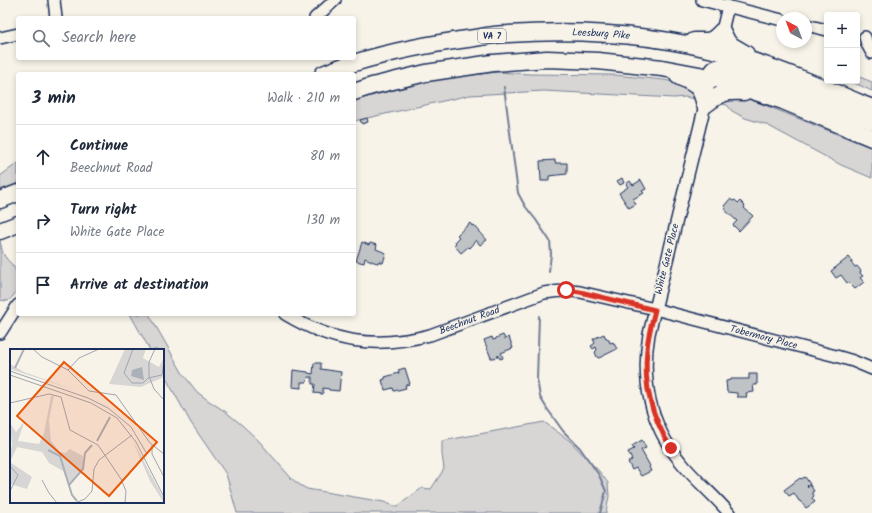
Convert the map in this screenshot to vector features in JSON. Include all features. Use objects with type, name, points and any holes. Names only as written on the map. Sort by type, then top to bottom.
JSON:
[{"type":"highway","points":[[666,41],[711,41],[722,31],[727,41],[732,46],[771,68]]},
{"type":"highway","name":"Leesburg Pike","points":[[329,72],[354,63],[423,46],[508,34],[566,32],[620,35],[666,41],[717,51],[771,68],[830,90],[872,108]]},
{"type":"highway","points":[[356,91],[426,73],[466,66],[547,59],[598,61],[662,68],[710,77],[783,101],[872,138]]},
{"type":"highway","points":[[710,77],[714,69],[718,68],[724,67],[740,71],[800,92],[872,121]]},
{"type":"highway","points":[[662,68],[700,89],[706,105],[720,94],[726,92],[761,93]]},
{"type":"highway","points":[[0,200],[16,194]]},
{"type":"highway","points":[[0,231],[16,225]]},
{"type":"street","points":[[54,0],[56,16]]},
{"type":"street","points":[[317,16],[335,0]]},
{"type":"street","points":[[702,0],[776,18]]},
{"type":"street","points":[[722,31],[728,6]]},
{"type":"street","points":[[812,26],[824,29]]},
{"type":"street","points":[[0,38],[16,34]]},
{"type":"street","points":[[865,37],[872,53]]},
{"type":"street","name":"White Gate Place","points":[[710,77],[706,105],[649,334],[646,377],[652,407],[663,435],[680,461],[728,513]]},
{"type":"street","name":"Beechnut Road","points":[[288,316],[299,323],[332,336],[346,340],[381,343],[413,339],[430,334],[544,293],[557,291],[568,290],[580,292],[655,310]]},
{"type":"street","points":[[0,333],[16,309]]},
{"type":"street","name":"Tobermory Place","points":[[655,310],[836,356],[872,369]]},
{"type":"shaded area","points":[[498,72],[615,75],[664,80],[689,85],[699,100],[685,97],[674,98],[544,91],[470,95],[356,121],[356,100],[438,79]]},
{"type":"shaded area","points":[[860,77],[872,82],[872,91],[857,84],[860,84]]},
{"type":"shaded area","points":[[721,98],[747,98],[872,148],[872,178],[841,165],[765,124],[745,118],[732,111],[727,105],[717,103]]},
{"type":"shaded area","points":[[16,164],[16,184],[0,190],[0,176]]},
{"type":"shaded area","points":[[0,241],[3,253],[16,271],[16,291],[8,301],[0,300]]},
{"type":"shaded area","points":[[131,316],[150,316],[183,374],[197,392],[243,426],[259,441],[292,479],[307,489],[384,502],[398,506],[422,488],[431,489],[444,469],[442,441],[544,422],[570,441],[599,471],[608,483],[609,496],[606,513],[237,513],[226,474],[191,423],[164,375],[164,349],[149,349]]},
{"type":"building","points":[[367,118],[368,122],[362,124],[360,120]]},
{"type":"building","points":[[555,160],[555,163],[567,163],[567,174],[549,176],[549,181],[541,181],[540,161]]},
{"type":"building","points":[[622,178],[624,183],[620,185],[617,181]]},
{"type":"building","points":[[641,180],[646,189],[642,191],[644,193],[633,199],[636,204],[629,208],[619,193],[628,187],[626,184],[630,181],[633,185]]},
{"type":"building","points":[[730,199],[733,201],[735,200],[738,203],[740,201],[745,206],[744,208],[753,216],[739,231],[733,225],[737,221],[725,210],[726,208],[724,206]]},
{"type":"building","points":[[470,223],[472,226],[474,225],[487,240],[480,245],[476,240],[469,248],[468,247],[461,253],[454,245],[456,243],[455,241],[459,237],[457,235]]},
{"type":"building","points":[[362,242],[369,245],[370,243],[377,245],[376,249],[386,253],[383,263],[379,261],[378,263],[374,262],[365,258],[364,263],[356,261]]},
{"type":"building","points":[[849,257],[855,267],[857,266],[861,271],[860,273],[863,276],[860,278],[864,282],[855,289],[848,282],[847,283],[841,275],[836,278],[831,271]]},
{"type":"building","points":[[604,334],[610,343],[613,342],[617,349],[599,358],[595,352],[597,350],[596,347],[593,349],[591,346],[595,343],[593,339]]},
{"type":"building","points":[[503,335],[505,339],[509,337],[513,348],[501,353],[503,358],[500,359],[498,355],[498,357],[491,358],[484,340],[492,337],[493,340]]},
{"type":"building","points":[[314,363],[321,363],[321,369],[341,372],[339,391],[323,388],[323,394],[314,393],[315,384],[312,384],[312,377],[308,377],[307,382],[301,382],[301,388],[292,387],[293,370],[313,374]]},
{"type":"building","points":[[405,368],[410,384],[405,385],[406,388],[394,391],[393,388],[385,390],[382,380],[385,379],[385,377],[399,373],[398,370]]},
{"type":"building","points":[[749,374],[757,374],[757,385],[753,385],[754,392],[746,393],[747,397],[737,397],[737,393],[727,392],[726,381],[731,379],[749,379]]},
{"type":"building","points":[[642,440],[646,448],[641,450],[650,466],[651,471],[641,476],[636,468],[632,470],[628,462],[632,460],[628,452],[634,449],[632,446]]},
{"type":"building","points":[[805,477],[810,484],[807,486],[808,487],[810,485],[814,491],[812,492],[814,496],[812,498],[815,502],[806,508],[794,493],[789,496],[784,490],[800,478]]},
{"type":"waterway","points":[[504,87],[518,193],[525,206],[550,241],[551,254],[549,272]]},
{"type":"waterway","points":[[539,316],[537,379],[540,397],[563,431],[580,448],[599,475],[606,491],[600,513]]},
{"type":"route","points":[[566,290],[655,310],[647,348],[646,377],[648,392],[657,422],[671,448]]}]
